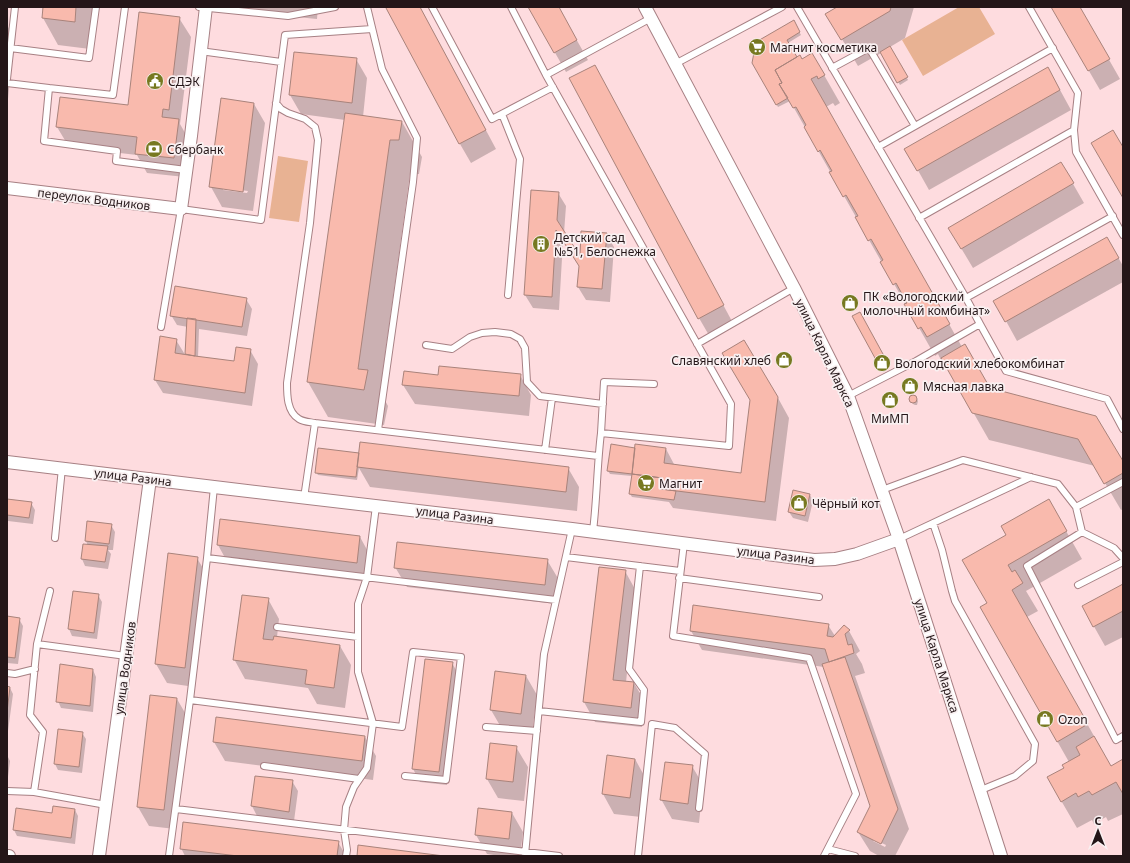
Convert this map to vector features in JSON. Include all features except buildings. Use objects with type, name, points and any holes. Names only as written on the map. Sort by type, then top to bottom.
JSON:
[{"type":"street","points":[[181,209],[200,51],[203,7]]},
{"type":"street","name":"улица Карла Маркса","points":[[648,12],[794,288],[848,396],[899,539],[1001,856]]},
{"type":"street","name":"переулок Водников","points":[[7,188],[181,209]]},
{"type":"street","name":"улица Разина","points":[[7,462],[593,531],[814,560],[835,559],[858,554],[899,539]]},
{"type":"street","name":"улица Водников","points":[[99,856],[150,479]]},
{"type":"lane","points":[[7,78],[15,7]]},
{"type":"lane","points":[[10,48],[89,58],[96,7]]},
{"type":"lane","points":[[7,83],[113,95],[125,7]]},
{"type":"lane","points":[[203,7],[288,16],[335,7]]},
{"type":"lane","points":[[367,7],[382,69],[417,138],[413,182],[378,430]]},
{"type":"lane","points":[[432,7],[492,120],[553,88]]},
{"type":"lane","points":[[511,7],[553,88],[731,404],[729,446],[601,433]]},
{"type":"lane","points":[[675,64],[782,7]]},
{"type":"lane","points":[[797,7],[966,298],[1006,371],[1106,399],[1122,426]]},
{"type":"lane","points":[[1029,7],[1078,93],[1074,130],[1076,152],[1123,235]]},
{"type":"lane","points":[[546,75],[648,12]]},
{"type":"lane","points":[[161,326],[181,209],[261,220],[285,35],[372,29]]},
{"type":"lane","points":[[832,68],[869,48],[915,126]]},
{"type":"lane","points":[[878,147],[1053,48]]},
{"type":"lane","points":[[200,51],[281,62]]},
{"type":"lane","points":[[49,88],[44,141],[117,151],[116,161],[186,170]]},
{"type":"lane","points":[[276,103],[281,109],[305,119],[315,126],[318,140],[310,223],[287,383],[289,406],[295,416],[300,420],[598,456]]},
{"type":"lane","points":[[502,114],[520,159],[508,295]]},
{"type":"lane","points":[[919,218],[1074,130]]},
{"type":"lane","points":[[966,298],[1112,216]]},
{"type":"lane","points":[[697,344],[794,288]]},
{"type":"lane","points":[[848,396],[916,361],[980,324]]},
{"type":"lane","points":[[426,345],[452,349],[470,337],[482,333],[495,332],[510,334],[520,339],[525,348],[527,382],[540,396],[603,404]]},
{"type":"lane","points":[[593,531],[596,513],[598,456],[604,382],[654,384]]},
{"type":"lane","points":[[545,450],[552,398]]},
{"type":"lane","points":[[304,498],[316,422]]},
{"type":"lane","points":[[882,490],[963,460],[1058,484],[1076,507],[1082,532],[1114,548],[1123,558]]},
{"type":"lane","points":[[55,538],[62,468]]},
{"type":"lane","points":[[899,539],[1031,477]]},
{"type":"lane","points":[[1076,507],[1123,482]]},
{"type":"lane","points":[[169,856],[190,700],[214,487]]},
{"type":"lane","points":[[346,856],[347,850],[344,830],[346,807],[354,787],[368,768],[373,724],[358,672],[358,604],[367,577],[376,506]]},
{"type":"lane","points":[[933,523],[956,601],[1034,744],[1033,761],[1016,776],[981,790]]},
{"type":"lane","points":[[525,854],[544,654],[572,529]]},
{"type":"lane","points":[[1082,532],[1026,566],[1116,740],[1123,736]]},
{"type":"lane","points":[[684,543],[673,636],[809,658],[856,794],[824,856]]},
{"type":"lane","points":[[566,557],[640,566],[819,597]]},
{"type":"lane","points":[[207,558],[556,600]]},
{"type":"lane","points":[[1078,585],[1123,562]]},
{"type":"lane","points":[[539,711],[641,722],[644,690],[628,670],[640,566]]},
{"type":"lane","points":[[34,792],[43,732],[30,715],[37,644],[50,591]]},
{"type":"lane","points":[[277,626],[358,637]]},
{"type":"lane","points":[[37,644],[126,656]]},
{"type":"lane","points":[[190,700],[402,727],[413,652],[461,657],[446,780],[405,776]]},
{"type":"lane","points":[[7,673],[15,674],[35,669]]},
{"type":"lane","points":[[638,856],[652,724],[675,728],[705,754],[699,808]]},
{"type":"lane","points":[[486,726],[537,731]]},
{"type":"lane","points":[[264,766],[360,779]]},
{"type":"lane","points":[[7,791],[34,792],[106,805]]},
{"type":"lane","points":[[176,808],[525,854],[559,856]]},
{"type":"lane","points":[[828,849],[855,856]]},
{"type":"shaded area","points":[[959,7],[979,7],[995,34],[923,76],[902,40]]},
{"type":"shaded area","points":[[278,156],[308,161],[299,222],[269,218]]},
{"type":"place","name":"Магнит косметика","points":[[757,47]]},
{"type":"place","name":"СДЭК","points":[[155,81]]},
{"type":"place","name":"Сбербанк","points":[[154,149]]},
{"type":"place","name":"Детский сад №51, Белоснежка","points":[[541,244]]},
{"type":"place","name":"ПК «Вологодский молочный комбинат»","points":[[850,303]]},
{"type":"place","name":"Славянский хлеб","points":[[784,360]]},
{"type":"place","name":"Вологодский хлебокомбинат","points":[[882,363]]},
{"type":"place","name":"Мясная лавка","points":[[910,386]]},
{"type":"place","name":"МиМП","points":[[890,400]]},
{"type":"place","name":"Магнит","points":[[646,483]]},
{"type":"place","name":"Чёрный кот","points":[[799,503]]},
{"type":"place","name":"Ozon","points":[[1045,719]]}]
